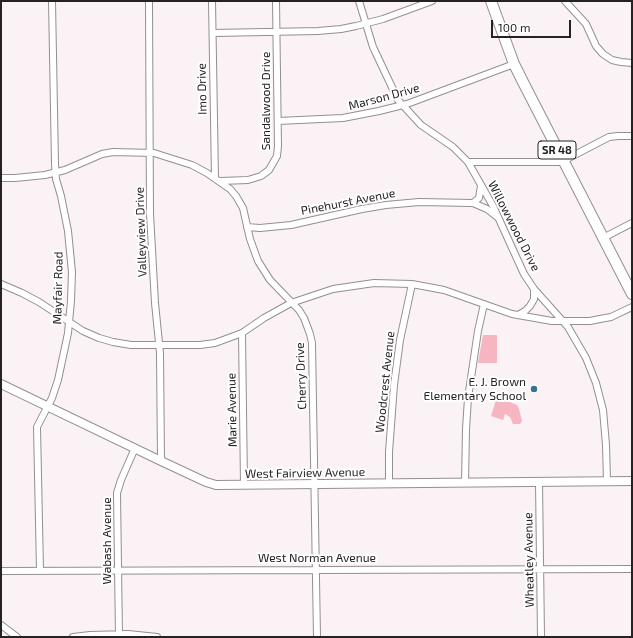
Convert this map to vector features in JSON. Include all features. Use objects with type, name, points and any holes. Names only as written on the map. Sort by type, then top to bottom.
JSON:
[{"type":"main road","name":"SR 48","points":[[491,1],[514,64],[632,294]]},
{"type":"street","name":"Mayfair Road","points":[[40,570],[36,429],[52,398],[62,364],[69,322],[72,287],[68,231],[56,172],[52,1]]},
{"type":"street","name":"Valleyview Drive","points":[[149,1],[152,254],[155,303],[160,345],[161,461]]},
{"type":"street","name":"Imo Drive","points":[[212,1],[217,179]]},
{"type":"street","name":"Sandalwood Drive","points":[[217,179],[254,179],[270,170],[276,160],[278,152],[278,121],[276,1]]},
{"type":"street","name":"Willowwood Drive","points":[[359,1],[365,24],[382,67],[398,100],[421,125],[453,147],[468,162],[493,206],[519,264],[534,289],[568,327],[586,358],[598,389],[605,424],[607,482]]},
{"type":"street","points":[[213,33],[318,31],[365,24],[432,1]]},
{"type":"street","points":[[565,1],[586,24],[596,46],[603,54],[612,60],[632,63]]},
{"type":"street","name":"Marson Drive","points":[[278,121],[343,118],[402,106],[514,64]]},
{"type":"street","points":[[468,162],[563,161],[609,137],[632,136]]},
{"type":"street","name":"Cherry Drive","points":[[1,178],[32,177],[65,170],[102,154],[113,152],[150,152],[161,154],[192,165],[217,179],[230,190],[240,203],[254,252],[262,269],[276,287],[299,310],[307,324],[312,343],[317,637]]},
{"type":"street","points":[[473,203],[479,198],[482,185]]},
{"type":"street","name":"Pinehurst Avenue","points":[[247,227],[260,228],[291,225],[362,209],[403,203],[473,203],[486,209],[497,217]]},
{"type":"street","points":[[603,238],[632,223]]},
{"type":"street","points":[[1,284],[39,302],[83,331],[99,338],[131,345],[204,345],[220,342],[242,333],[264,318],[291,303],[316,294],[346,286],[374,283],[412,284],[444,290],[518,315],[541,320],[590,321],[611,316],[632,307]]},
{"type":"street","name":"Woodcrest Avenue","points":[[389,484],[389,452],[394,385],[400,340],[412,284]]},
{"type":"street","points":[[518,315],[530,306],[534,299],[534,289]]},
{"type":"street","points":[[464,483],[468,398],[478,331],[484,304]]},
{"type":"street","name":"Marie Avenue","points":[[242,333],[244,486]]},
{"type":"street","name":"West Fairview Avenue","points":[[1,384],[161,461],[211,484],[221,486],[632,481]]},
{"type":"street","name":"Wabash Avenue","points":[[119,636],[118,488],[135,448]]},
{"type":"street","name":"Wheatley Avenue","points":[[539,482],[541,637]]},
{"type":"street","name":"West Norman Avenue","points":[[1,570],[632,569]]},
{"type":"street","points":[[1,625],[17,637]]},
{"type":"street","points":[[73,637],[90,635],[119,636],[139,634],[158,637]]},
{"type":"shaded area","points":[[483,335],[497,335],[497,363],[478,363]]},
{"type":"shaded area","points":[[497,397],[517,405],[522,421],[520,424],[513,424],[510,417],[505,414],[503,420],[491,416]]},
{"type":"place","name":"E. J. Brown Elementary School","points":[[534,389]]}]
